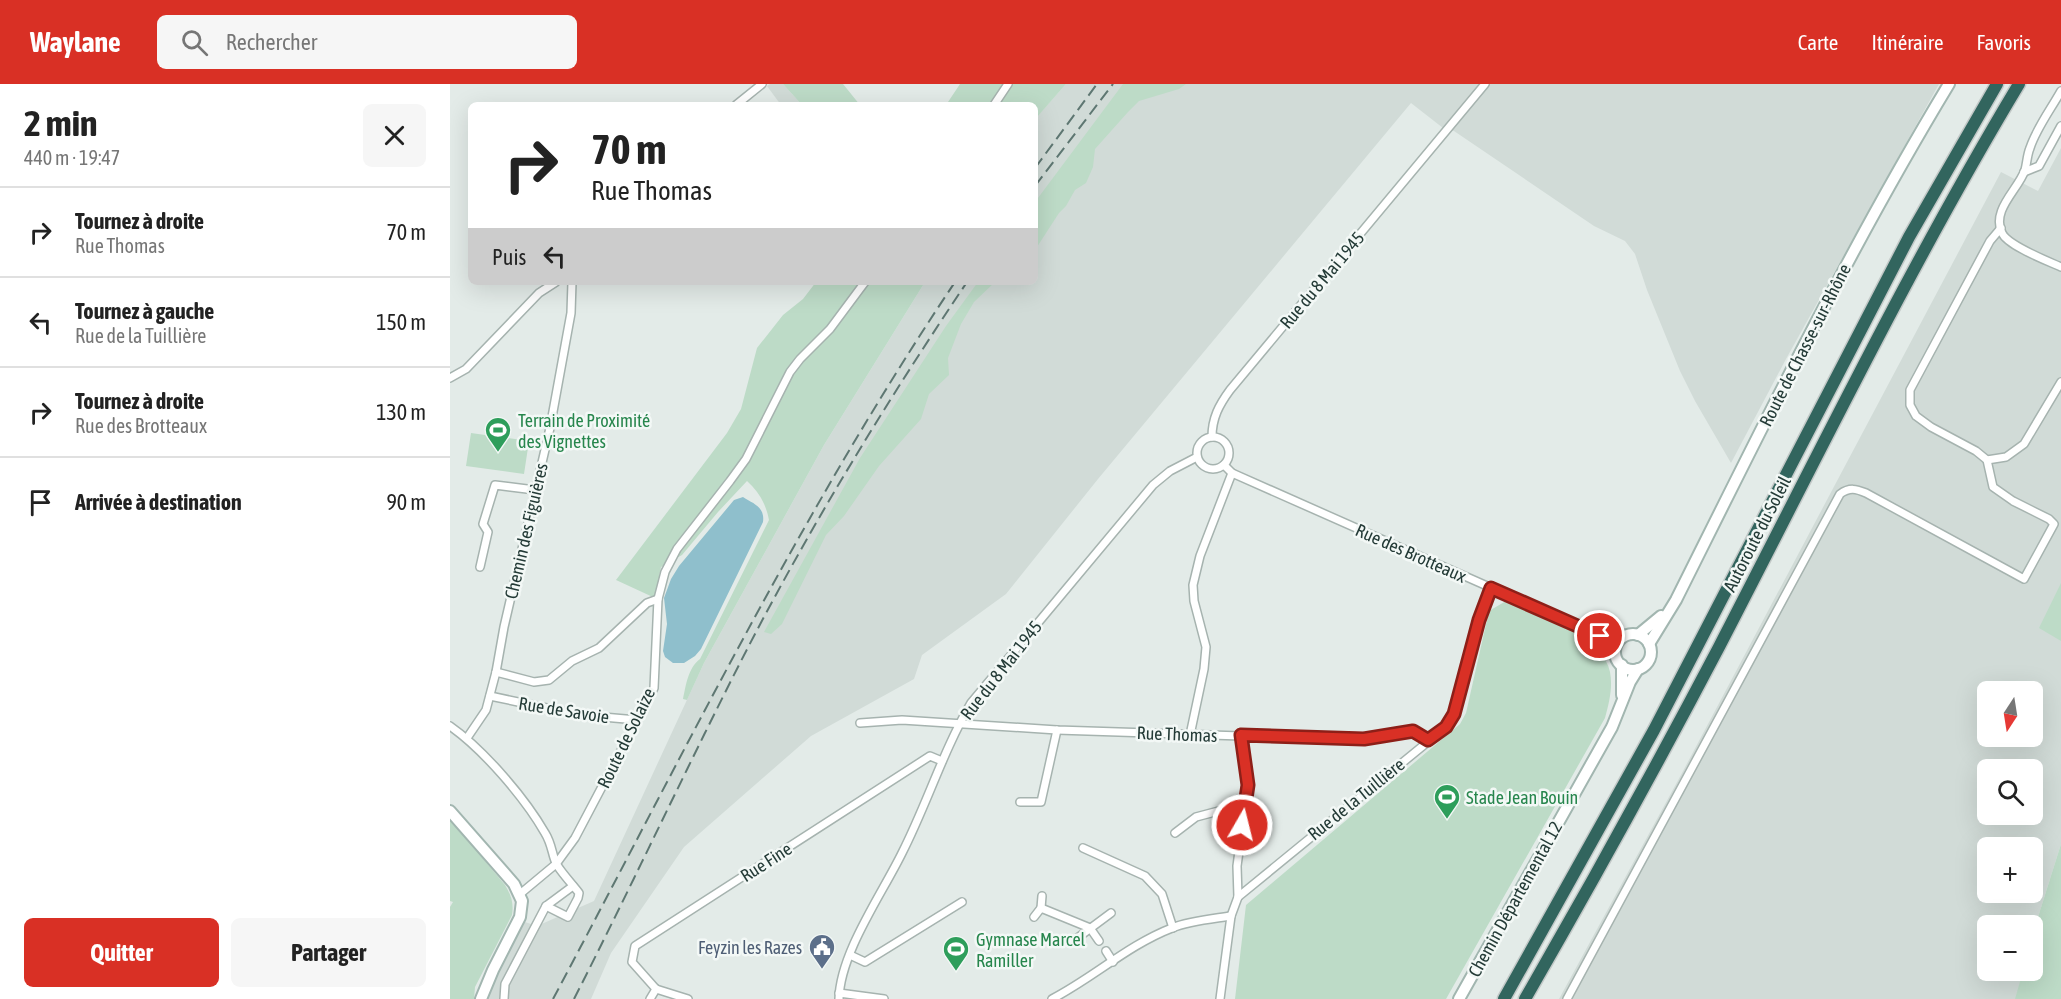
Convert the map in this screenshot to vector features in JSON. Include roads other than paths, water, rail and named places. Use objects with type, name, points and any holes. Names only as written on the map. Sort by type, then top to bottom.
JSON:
[{"type":"highway","name":"Autoroute du Soleil","points":[[1504,999],[1664,710],[1909,237],[1997,84]]},
{"type":"highway","name":"Autoroute du Soleil","points":[[1525,999],[1623,825],[1708,667],[1915,266],[2019,84]]},
{"type":"main road","name":"Route de Chasse-sur-Rhône","points":[[1649,644],[1669,611],[1819,315],[1882,199],[1949,84]]},
{"type":"main road","name":"Route de Chasse-sur-Rhône","points":[[1638,634],[1669,611]]},
{"type":"main road","points":[[1638,634],[1651,648],[1650,659],[1638,669],[1626,668],[1616,656],[1616,650],[1622,638],[1638,634]]},
{"type":"main road","name":"Chemin Départemental 12","points":[[1621,704],[1622,665]]},
{"type":"main road","name":"Chemin Départemental 12","points":[[1459,999],[1612,727],[1638,669]]},
{"type":"main road","points":[[450,811],[514,884],[520,894],[522,909],[520,916],[481,999]]},
{"type":"street","points":[[740,102],[762,84]]},
{"type":"street","points":[[996,102],[1008,84]]},
{"type":"street","name":"Rue du 8 Mai 1945","points":[[1212,437],[1214,419],[1219,406],[1230,390],[1485,84]]},
{"type":"street","points":[[2061,92],[2030,147],[2024,172],[2002,210],[2001,228],[2002,234],[2009,241],[2061,267]]},
{"type":"street","points":[[2024,172],[2038,166],[2061,126]]},
{"type":"street","points":[[1567,999],[1840,494],[1847,489],[1857,489],[1866,493],[2024,579],[2054,524],[1993,488],[1987,460],[1976,451],[1931,427],[1916,416],[1910,405],[1910,390],[1990,241],[2001,228]]},
{"type":"street","points":[[450,378],[466,369],[539,293],[551,285]]},
{"type":"street","name":"Chemin des Figuières","points":[[467,738],[486,710],[496,672],[504,627],[550,428],[569,324],[572,285]]},
{"type":"street","name":"Route de Solaize","points":[[520,894],[556,864],[575,838],[654,688],[658,599],[665,572],[676,549],[746,459],[790,372],[830,328],[863,285]]},
{"type":"street","points":[[1987,460],[2006,456],[2024,444],[2061,382]]},
{"type":"street","points":[[1212,437],[1222,440],[1228,448],[1229,457],[1224,465],[1216,469],[1206,468],[1197,457],[1200,444],[1212,437]]},
{"type":"street","name":"Rue du 8 Mai 1945","points":[[839,996],[850,955],[903,852],[958,724],[971,703],[1153,485],[1170,471],[1197,457]]},
{"type":"street","name":"Rue des Brotteaux","points":[[1224,465],[1232,473],[1600,636],[1616,650]]},
{"type":"street","points":[[1191,735],[1206,647],[1194,601],[1193,585],[1232,473]]},
{"type":"street","points":[[480,567],[488,532],[483,524],[495,484],[535,490]]},
{"type":"street","name":"Rue de la Tuillière","points":[[1238,897],[1446,727],[1454,714],[1479,620],[1491,588]]},
{"type":"street","points":[[496,672],[534,682],[549,680],[572,661],[599,648],[647,603],[658,599]]},
{"type":"street","name":"Rue des Brotteaux","points":[[1600,636],[1622,638]]},
{"type":"street","name":"Rue de Savoie","points":[[490,696],[571,713],[637,720]]},
{"type":"street","name":"Rue Thomas","points":[[860,723],[902,720],[1057,730],[1364,739],[1413,731],[1428,740]]},
{"type":"street","points":[[450,726],[467,738],[504,778],[538,823],[552,847],[556,864],[579,895],[568,917],[546,906]]},
{"type":"street","points":[[1020,802],[1041,802],[1057,730]]},
{"type":"street","points":[[1220,999],[1230,916],[1238,897],[1237,866],[1248,785],[1241,735]]},
{"type":"street","name":"Rue Fine","points":[[656,989],[632,962],[635,946],[930,756],[942,761]]},
{"type":"street","points":[[1175,832],[1196,817],[1245,804]]},
{"type":"street","points":[[1083,848],[1145,876],[1162,894],[1173,928]]},
{"type":"street","points":[[504,999],[505,984],[548,902],[573,885]]},
{"type":"street","points":[[1035,917],[1041,908],[1042,896]]},
{"type":"street","points":[[850,955],[865,962],[962,902]]},
{"type":"street","points":[[1041,908],[1090,928],[1099,941]]},
{"type":"street","points":[[1072,942],[1111,913]]},
{"type":"street","points":[[1052,999],[1077,986],[1140,944],[1173,928],[1230,916]]},
{"type":"street","points":[[1106,951],[1113,962]]},
{"type":"street","points":[[650,999],[656,989],[688,999]]},
{"type":"street","points":[[839,996],[884,999]]},
{"type":"water","points":[[743,497],[760,509],[763,522],[701,649],[684,663],[673,663],[665,657],[663,651],[667,624],[664,598],[671,579],[679,566],[734,500]]},
{"type":"railway","points":[[1038,164],[1097,84]]},
{"type":"railway","points":[[1038,182],[1113,84]]},
{"type":"railway","points":[[553,999],[795,545],[899,368],[953,285]]},
{"type":"railway","points":[[574,999],[720,703],[793,564],[877,421],[965,285]]},
{"type":"place","name":"Terrain de Proximité des Vignettes","points":[[498,453]]},
{"type":"place","name":"Stade Jean Bouin","points":[[1447,820]]},
{"type":"place","name":"Feyzin les Razes","points":[[822,970]]},
{"type":"place","name":"Gymnase Marcel Ramiller","points":[[956,972]]}]
